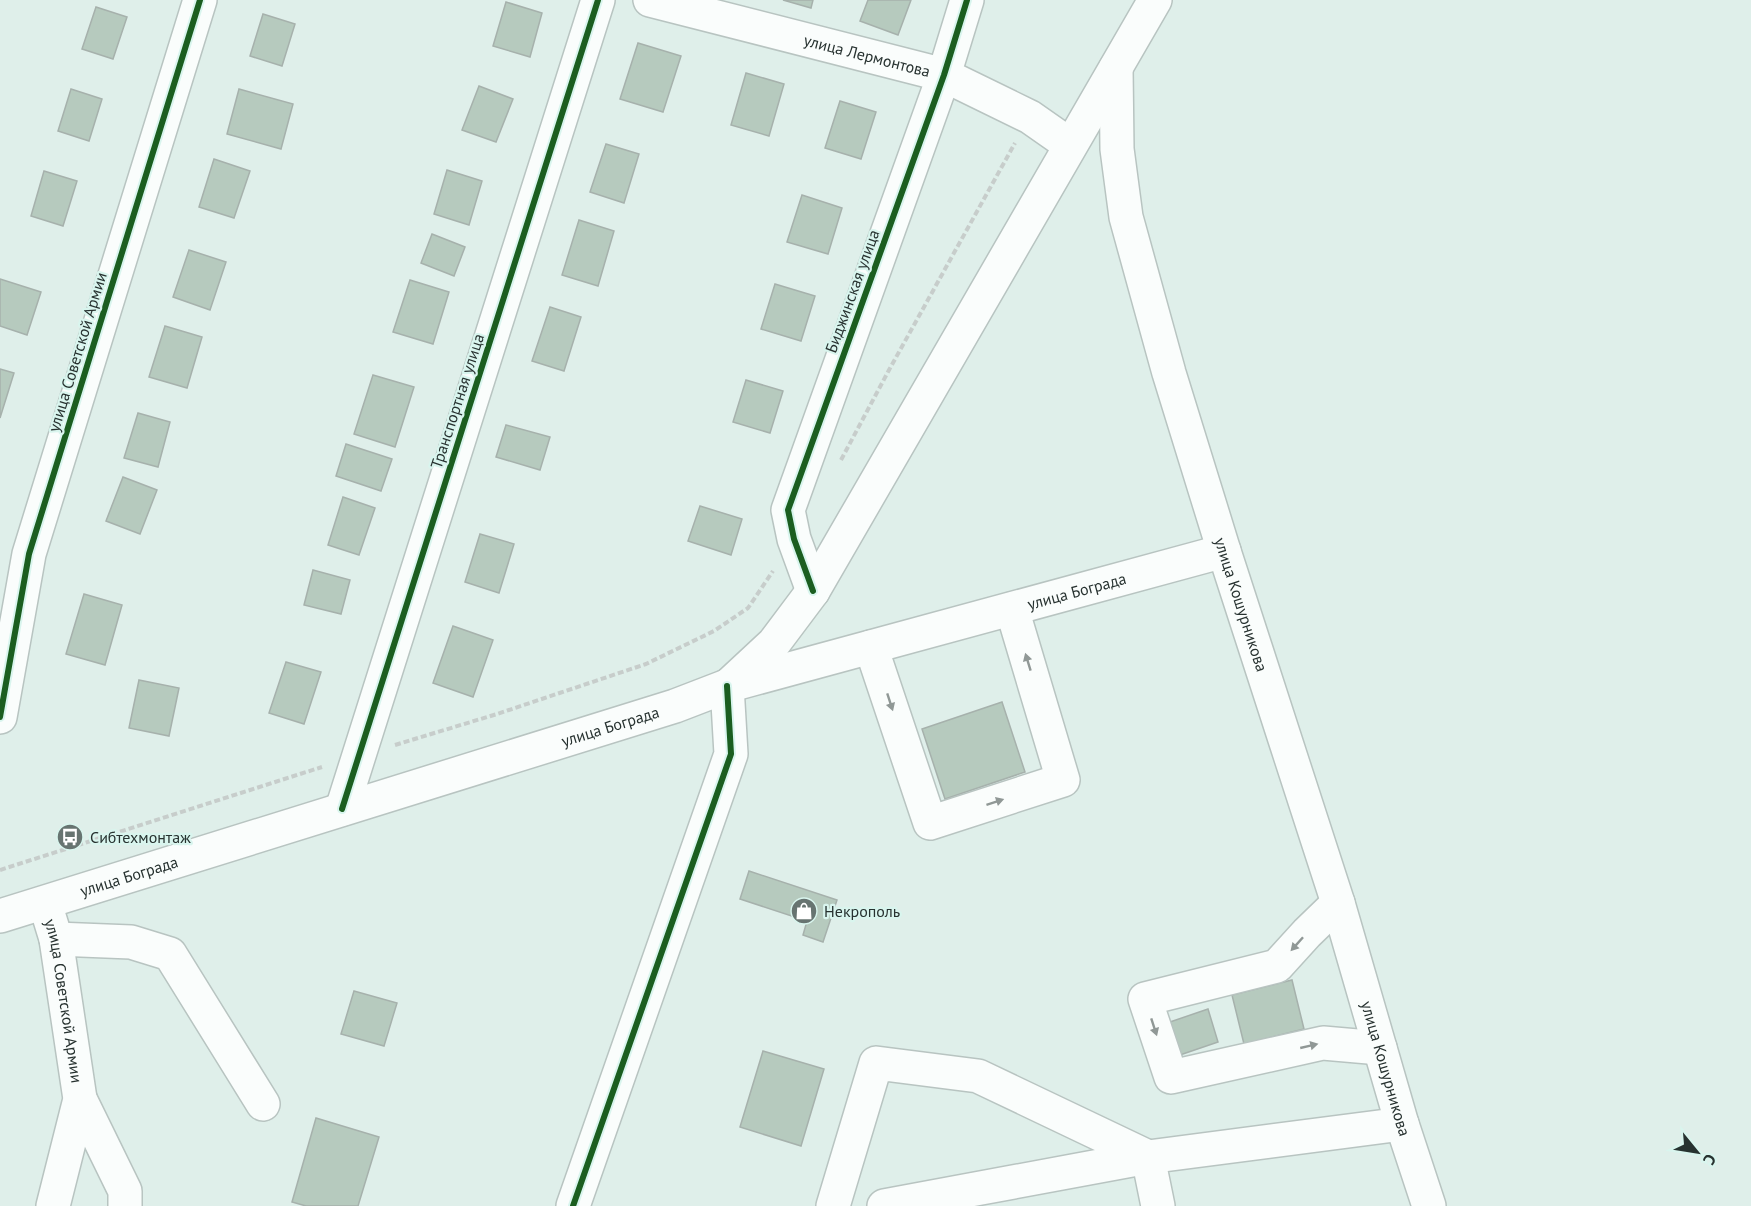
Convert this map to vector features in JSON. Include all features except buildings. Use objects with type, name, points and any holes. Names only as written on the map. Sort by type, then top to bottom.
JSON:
[{"type":"street","name":"улица Советской Армии","points":[[0,717],[28,554],[200,0]]},
{"type":"street","name":"Транспортная улица","points":[[342,809],[598,0]]},
{"type":"street","name":"улица Лермонтова","points":[[650,0],[944,75],[1030,117],[1070,145]]},
{"type":"street","name":"Биджинская улица","points":[[813,591],[794,539],[788,510],[944,75],[967,0]]},
{"type":"street","points":[[573,1206],[731,754],[727,686],[774,643],[813,591],[1155,0]]},
{"type":"street","name":"улица Кошурникова","points":[[1116,68],[1117,149],[1126,217],[1169,373],[1338,903],[1402,1124],[1429,1206]]},
{"type":"street","name":"улица Бограда","points":[[0,916],[675,706],[727,686],[1224,551]]},
{"type":"street","points":[[871,647],[930,823],[1063,780],[1012,609]]},
{"type":"street","name":"улица Советской Армии","points":[[45,903],[56,939],[80,1099],[124,1191],[125,1206]]},
{"type":"street","points":[[1338,903],[1277,966],[1145,999],[1170,1077],[1323,1042],[1380,1048]]},
{"type":"street","points":[[56,939],[131,942],[170,954],[264,1104]]},
{"type":"street","points":[[833,1206],[876,1064],[978,1076],[1148,1157]]},
{"type":"street","name":"улица Советской Армии","points":[[53,1206],[80,1099]]},
{"type":"street","points":[[884,1206],[1148,1157],[1402,1124]]},
{"type":"street","points":[[1148,1157],[1158,1206]]},
{"type":"path","points":[[836,470],[1030,117]]},
{"type":"path","points":[[0,870],[359,755],[497,714],[646,664],[714,631],[748,608],[794,539]]},
{"type":"cycle path","points":[[0,717],[29,554],[200,0]]},
{"type":"cycle path","points":[[342,809],[598,0]]},
{"type":"cycle path","points":[[813,591],[794,539],[788,510],[944,75],[967,0]]},
{"type":"cycle path","points":[[573,1206],[731,754],[727,686]]},
{"type":"place","name":"Сибтехмонтаж","points":[[70,837]]},
{"type":"place","name":"Некрополь","points":[[804,911]]}]
